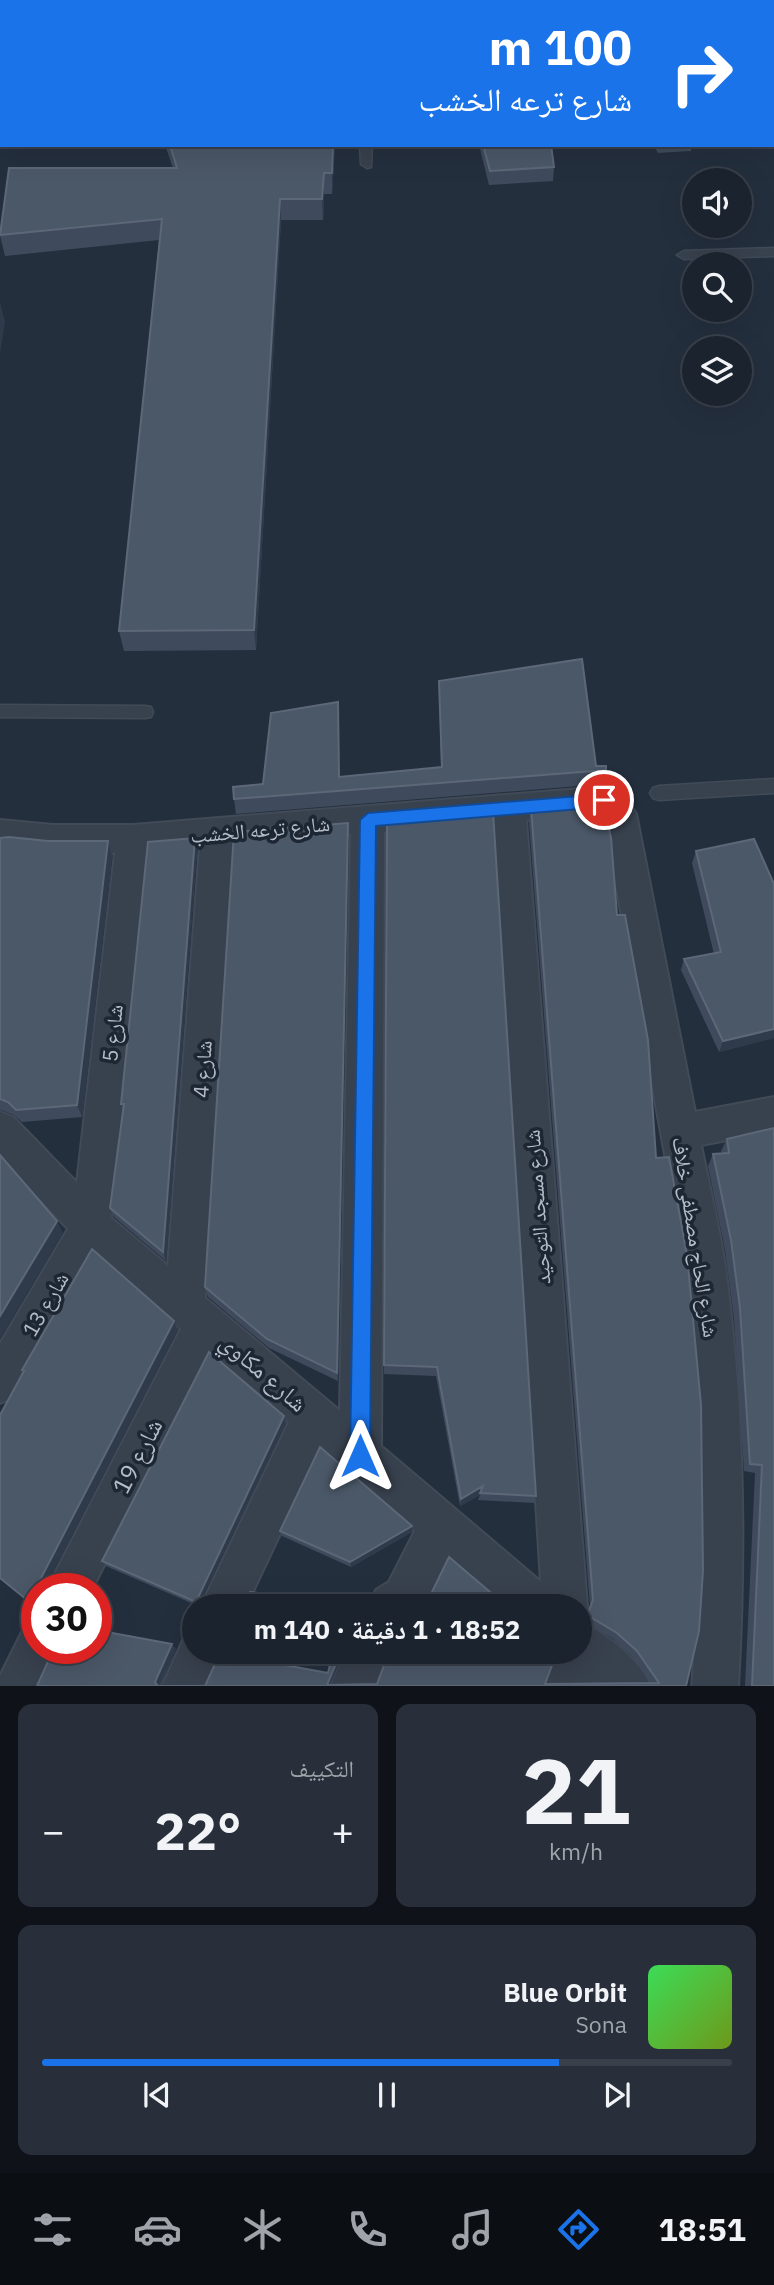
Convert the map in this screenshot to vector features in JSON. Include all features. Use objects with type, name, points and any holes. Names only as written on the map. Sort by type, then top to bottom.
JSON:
[{"type":"street","name":"شارع ترعه الخشب","points":[[0,834],[53,839],[133,839],[604,800]]},
{"type":"street","name":"شارع الحاج مصطفى خلاف","points":[[604,800],[611,803],[621,814],[705,1265],[719,1413],[722,1576],[715,1686]]},
{"type":"street","name":"شارع مسجد التوحيد","points":[[509,808],[564,1594]]},
{"type":"street","points":[[360,1456],[368,820]]},
{"type":"street","name":"شارع 4","points":[[196,1314],[218,832]]},
{"type":"street","name":"شارع 5","points":[[91,1226],[133,839]]},
{"type":"street","points":[[681,1132],[774,1114]]},
{"type":"street","name":"شارع مكاوي","points":[[0,1129],[91,1226],[522,1594]]},
{"type":"street","name":"شارع 13","points":[[0,1382],[91,1226]]},
{"type":"street","name":"شارع 19","points":[[76,1573],[196,1314]]},
{"type":"street","points":[[229,1594],[314,1415]]},
{"type":"street","points":[[407,1594],[441,1525]]},
{"type":"street","points":[[18,1686],[30,1664]]},
{"type":"street","points":[[184,1686],[195,1664]]},
{"type":"street","points":[[352,1686],[362,1664]]},
{"type":"street","points":[[586,1664],[629,1686]]},
{"type":"lane","points":[[366,147],[367,164]]},
{"type":"lane","points":[[752,253],[774,252]]},
{"type":"lane","points":[[0,711],[145,712]]},
{"type":"lane","points":[[659,793],[774,786]]},
{"type":"building","points":[[171,147],[333,147],[332,173],[324,173],[322,199],[280,199],[254,630],[119,631],[162,219],[0,235],[9,168],[177,168]]},
{"type":"building","points":[[484,147],[551,147],[554,167],[490,171]]},
{"type":"building","points":[[582,659],[596,766],[606,766],[606,770],[234,799],[233,787],[263,784],[271,713],[338,702],[339,777],[442,767],[439,681]]},
{"type":"building","points":[[603,802],[611,838],[617,915],[625,915],[648,1040],[656,1158],[669,1157],[687,1255],[701,1405],[703,1570],[699,1631],[686,1686],[205,1686],[215,1664],[279,1664],[328,1673],[330,1664],[336,1664],[327,1685],[377,1684],[384,1664],[552,1664],[545,1684],[659,1683],[637,1651],[617,1633],[592,1618],[593,1600],[531,808]]},
{"type":"building","points":[[493,811],[536,1496],[480,1493],[483,1486],[461,1499],[437,1367],[384,1365],[387,820]]},
{"type":"building","points":[[348,823],[337,1373],[267,1339],[205,1287],[234,832]]},
{"type":"building","points":[[0,838],[48,841],[108,841],[77,1105],[16,1110],[0,1099]]},
{"type":"building","points":[[195,838],[163,1252],[110,1208],[124,1104],[121,1104],[148,842]]},
{"type":"building","points":[[754,839],[774,884],[774,1029],[723,1041],[684,959],[721,952],[696,851]]},
{"type":"building","points":[[774,1128],[774,1686],[752,1686],[762,1465],[750,1464],[740,1308],[731,1240],[713,1154],[729,1153],[727,1139]]},
{"type":"building","points":[[0,1155],[57,1221],[0,1316]]},
{"type":"building","points":[[92,1249],[174,1321],[44,1573],[21,1573],[21,1595],[0,1578],[0,1415],[24,1371],[22,1370]]},
{"type":"building","points":[[209,1352],[284,1416],[200,1594],[182,1596],[102,1561]]},
{"type":"building","points":[[320,1447],[412,1526],[350,1562],[280,1531]]},
{"type":"building","points":[[449,1557],[492,1594],[431,1594]]},
{"type":"building","points":[[112,1633],[172,1644],[155,1682],[158,1686],[37,1686],[47,1664],[112,1664]]},
{"type":"route","points":[[360,1456],[368,820],[604,800]]}]
